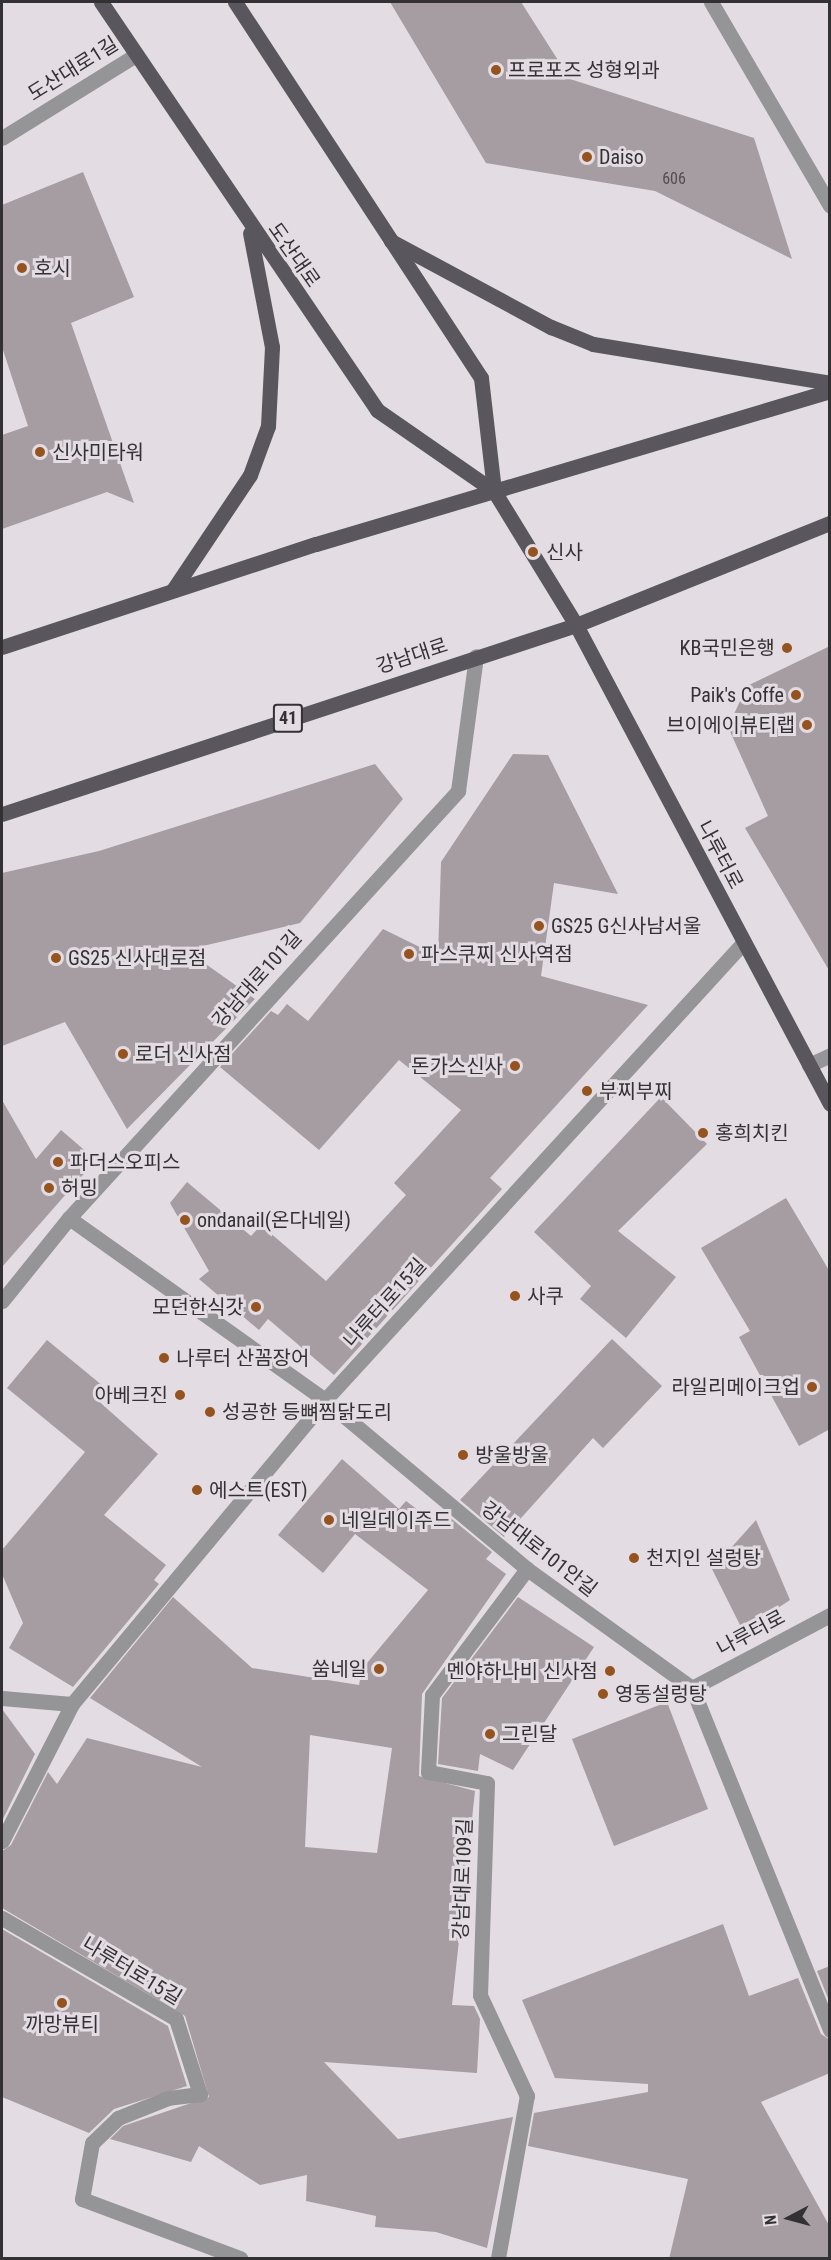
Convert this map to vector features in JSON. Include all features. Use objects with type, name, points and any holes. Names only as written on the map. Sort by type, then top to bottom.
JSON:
[{"type":"main road","name":"도산대로","points":[[101,2],[249,227],[377,410],[494,491],[576,625]]},
{"type":"main road","name":"도산대로","points":[[235,2],[481,378],[494,491]]},
{"type":"main road","points":[[173,590],[250,475],[267,426],[272,347],[249,227]]},
{"type":"main road","points":[[391,241],[551,327],[593,344],[830,383]]},
{"type":"main road","points":[[2,647],[173,590],[830,391]]},
{"type":"main road","name":"강남대로","points":[[2,814],[476,656],[576,625],[830,523]]},
{"type":"main road","name":"나루터로","points":[[576,625],[830,1104]]},
{"type":"street","points":[[711,2],[830,206]]},
{"type":"street","name":"도산대로1길","points":[[2,138],[136,55]]},
{"type":"street","name":"강남대로101길","points":[[2,1301],[69,1218],[458,791],[476,656]]},
{"type":"street","name":"나루터로15길","points":[[2,1841],[72,1704],[325,1400],[743,943]]},
{"type":"street","points":[[809,1065],[830,1055]]},
{"type":"street","name":"강남대로101안길","points":[[69,1218],[325,1400],[527,1569],[692,1688]]},
{"type":"street","name":"강남대로109길","points":[[498,2259],[527,2096],[480,1995],[487,1784],[428,1772],[432,1695],[527,1569]]},
{"type":"street","name":"나루터로","points":[[692,1688],[830,1615]]},
{"type":"street","points":[[692,1688],[830,2030]]},
{"type":"street","points":[[2,1698],[72,1704]]},
{"type":"street","name":"나루터로15길","points":[[2,1918],[176,2019],[200,2094],[168,2098],[118,2118],[92,2143],[82,2199],[240,2259]]},
{"type":"building","points":[[390,2],[521,2],[570,79],[754,138],[792,259],[655,191],[486,163]]},
{"type":"building","points":[[83,172],[134,297],[71,323],[134,503],[107,492],[2,529],[2,435],[28,426],[2,347],[2,205]]},
{"type":"building","points":[[830,646],[830,972],[745,828],[768,816],[728,727],[747,686]]},
{"type":"building","points":[[513,754],[548,755],[618,894],[554,883],[541,976],[648,1005],[490,1178],[502,1189],[334,1375],[268,1319],[259,1330],[199,1279],[209,1271],[170,1203],[187,1182],[251,1236],[261,1225],[326,1281],[406,1195],[394,1183],[461,1110],[399,1060],[319,1150],[220,1067],[271,1011],[278,1015],[287,1004],[308,1021],[383,929],[438,956],[441,862]]},
{"type":"building","points":[[375,764],[403,799],[300,923],[186,950],[255,999],[127,1129],[65,1022],[2,1046],[2,873],[99,851]]},
{"type":"building","points":[[661,1097],[707,1144],[618,1231],[676,1277],[626,1338],[580,1299],[591,1286],[534,1232]]},
{"type":"building","points":[[2,1100],[36,1159],[61,1130],[96,1160],[2,1267]]},
{"type":"building","points":[[786,1198],[830,1272],[830,1429],[799,1446],[739,1337],[750,1331],[701,1248]]},
{"type":"building","points":[[612,1339],[662,1386],[603,1448],[593,1438],[504,1537],[460,1500]]},
{"type":"building","points":[[47,1340],[103,1386],[94,1397],[158,1454],[104,1515],[166,1565],[154,1580],[159,1584],[73,1687],[9,1648],[23,1623],[2,1574],[2,1550],[85,1452],[7,1388]]},
{"type":"building","points":[[342,1459],[399,1509],[406,1501],[438,1525],[447,1515],[492,1552],[486,1559],[506,1574],[422,1694],[419,1776],[475,1791],[452,2005],[474,2006],[480,2019],[477,2073],[324,2062],[398,2139],[513,2117],[487,2248],[436,2232],[375,2227],[376,2216],[306,2201],[307,2175],[260,2185],[199,2146],[191,2162],[110,2139],[123,2126],[209,2097],[185,2016],[2,1908],[2,1851],[11,1845],[48,1772],[57,1784],[87,1738],[202,1767],[90,1698],[173,1597],[252,1668],[359,1685],[362,1669],[428,1590],[355,1534],[323,1573],[278,1535]],"holes":[[[310,1735],[392,1748],[377,1853],[305,1847]]]},
{"type":"building","points":[[756,1520],[790,1600],[743,1631],[712,1569]]},
{"type":"building","points":[[518,1597],[594,1647],[513,1770],[480,1754],[478,1771],[438,1764],[442,1698]]},
{"type":"building","points":[[667,1702],[708,1809],[614,1846],[572,1739]]},
{"type":"building","points":[[2,1709],[35,1754],[2,1821]]},
{"type":"building","points":[[723,1924],[749,1996],[798,1978],[821,2034],[830,2040],[830,2073],[761,2102],[830,2227],[830,2259],[669,2259],[688,2179],[528,2146],[534,2113],[648,2092],[648,2084],[555,2078],[522,2000]]},
{"type":"building","points":[[2,1929],[168,2026],[187,2086],[114,2109],[89,2133],[2,2097]]},
{"type":"building","points":[[830,1966],[830,2003],[817,1971]]},
{"type":"place","name":"프로포즈 성형외과","points":[[496,70]]},
{"type":"place","name":"Daiso","points":[[587,157]]},
{"type":"place","name":"호시","points":[[22,268]]},
{"type":"place","name":"신사미타워","points":[[40,452]]},
{"type":"place","name":"신사","points":[[533,552]]},
{"type":"place","name":"KB국민은행","points":[[787,648]]},
{"type":"place","name":"Paik's Coffe","points":[[796,695]]},
{"type":"place","name":"브이에이뷰티랩","points":[[807,725]]},
{"type":"place","name":"GS25 G신사남서울","points":[[539,926]]},
{"type":"place","name":"파스쿠찌 신사역점","points":[[409,954]]},
{"type":"place","name":"GS25 신사대로점","points":[[56,958]]},
{"type":"place","name":"로더 신사점","points":[[123,1054]]},
{"type":"place","name":"돈가스신사","points":[[515,1066]]},
{"type":"place","name":"부찌부찌","points":[[587,1091]]},
{"type":"place","name":"홍희치킨","points":[[703,1133]]},
{"type":"place","name":"파더스오피스","points":[[58,1162]]},
{"type":"place","name":"허밍","points":[[49,1188]]},
{"type":"place","name":"ondanail(온다네일)","points":[[185,1220]]},
{"type":"place","name":"사쿠","points":[[515,1296]]},
{"type":"place","name":"모던한식갓","points":[[256,1307]]},
{"type":"place","name":"나루터 산꼼장어","points":[[164,1358]]},
{"type":"place","name":"라일리메이크업","points":[[812,1387]]},
{"type":"place","name":"아베크진","points":[[180,1395]]},
{"type":"place","name":"성공한 등뼈찜닭도리","points":[[210,1412]]},
{"type":"place","name":"방울방울","points":[[463,1455]]},
{"type":"place","name":"에스트(EST)","points":[[197,1490]]},
{"type":"place","name":"네일데이주드","points":[[329,1520]]},
{"type":"place","name":"천지인 설렁탕","points":[[634,1558]]},
{"type":"place","name":"쑴네일","points":[[379,1669]]},
{"type":"place","name":"멘야하나비 신사점","points":[[610,1671]]},
{"type":"place","name":"영동설렁탕","points":[[603,1694]]},
{"type":"place","name":"그린달","points":[[490,1734]]},
{"type":"place","name":"까망뷰티","points":[[62,2003]]}]
